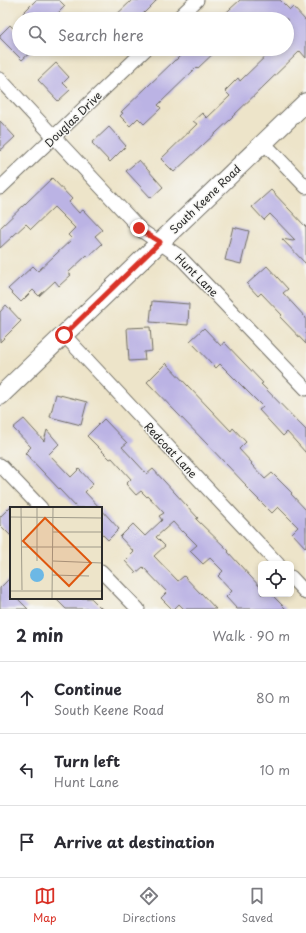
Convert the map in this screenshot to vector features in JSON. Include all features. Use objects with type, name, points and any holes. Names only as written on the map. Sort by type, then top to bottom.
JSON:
[{"type":"main road","name":"South Keene Road","points":[[0,396],[306,102]]},
{"type":"street","points":[[184,12],[197,0]]},
{"type":"street","name":"Douglas Drive","points":[[0,188],[139,56]]},
{"type":"street","name":"Hunt Lane","points":[[0,79],[142,231],[179,256],[306,389]]},
{"type":"street","points":[[264,143],[306,187]]},
{"type":"street","name":"Redcoat Lane","points":[[64,335],[275,561]]},
{"type":"street","points":[[0,465],[40,507]]},
{"type":"street","points":[[102,572],[138,609]]},
{"type":"street","points":[[294,580],[306,593]]},
{"type":"building","points":[[36,0],[59,0],[65,6],[59,12],[24,12]]},
{"type":"building","points":[[132,0],[157,0],[145,12],[119,12]]},
{"type":"building","points":[[240,0],[280,0],[290,10],[293,7],[306,21],[306,58],[300,51],[231,119],[174,172],[161,159],[197,124],[193,121],[202,113],[207,118],[230,96],[225,91],[238,78],[240,81],[266,56],[294,56],[294,12],[227,12]]},
{"type":"building","points":[[10,25],[12,27],[12,50],[0,38],[0,35]]},
{"type":"building","points":[[18,56],[26,56],[22,60]]},
{"type":"building","points":[[180,56],[211,56],[158,105],[161,108],[144,124],[138,118],[130,126],[120,116],[123,113],[121,112]]},
{"type":"building","points":[[56,63],[69,77],[63,83],[70,90],[58,101],[38,80]]},
{"type":"building","points":[[0,121],[15,137],[0,151]]},
{"type":"building","points":[[109,127],[126,146],[110,162],[92,143]]},
{"type":"building","points":[[139,160],[163,187],[151,198],[126,171]]},
{"type":"building","points":[[52,178],[72,199],[69,202],[79,213],[83,210],[102,230],[95,236],[102,244],[88,257],[87,255],[68,273],[71,275],[59,286],[55,281],[39,296],[33,290],[21,302],[8,289],[33,266],[38,271],[72,239],[68,235],[75,228],[54,207],[31,229],[26,224],[0,248],[0,228]]},
{"type":"building","points":[[271,190],[306,227],[306,264],[282,239],[295,240],[270,214],[264,220],[252,207]]},
{"type":"building","points":[[233,227],[249,231],[241,264],[225,260]]},
{"type":"building","points":[[267,266],[288,289],[283,293],[306,318],[306,344],[280,317],[282,315],[261,293],[258,296],[247,284]]},
{"type":"building","points":[[152,301],[189,304],[188,325],[150,322]]},
{"type":"building","points":[[6,305],[21,321],[0,342],[0,312]]},
{"type":"building","points":[[150,327],[152,351],[144,352],[145,360],[129,361],[127,328]]},
{"type":"building","points":[[204,328],[221,346],[224,342],[263,383],[261,384],[306,430],[306,453],[287,432],[283,436],[259,410],[263,407],[220,364],[216,368],[190,341]]},
{"type":"building","points":[[166,363],[231,431],[233,428],[246,442],[239,449],[265,479],[272,473],[306,510],[306,548],[292,533],[298,527],[278,507],[272,513],[147,382]]},
{"type":"building","points":[[56,394],[87,402],[81,425],[50,417]]},
{"type":"building","points":[[24,419],[44,441],[47,430],[59,444],[49,454],[71,477],[79,469],[93,484],[85,492],[99,507],[76,507],[25,453],[31,447],[13,428]]},
{"type":"building","points":[[104,419],[127,443],[122,447],[147,474],[153,469],[198,518],[196,519],[229,551],[228,552],[258,585],[258,597],[274,597],[286,609],[237,609],[226,597],[232,591],[218,576],[223,571],[210,558],[203,564],[190,551],[197,545],[173,522],[156,537],[165,546],[154,556],[178,581],[184,576],[216,609],[184,609],[179,604],[172,609],[161,598],[167,592],[143,567],[136,573],[125,561],[134,552],[120,537],[133,524],[145,536],[162,520],[159,516],[164,513],[148,496],[147,497],[141,491],[136,495],[126,484],[131,479],[112,458],[110,459],[87,436]]},
{"type":"building","points":[[10,507],[10,535],[0,525],[0,517]]},
{"type":"building","points":[[102,510],[119,529],[108,540],[102,534]]},
{"type":"building","points":[[10,578],[10,599],[18,599],[28,609],[0,609],[0,588]]},
{"type":"building","points":[[56,599],[92,599],[102,609],[66,609]]},
{"type":"route","points":[[64,335],[160,242],[139,228]]}]
